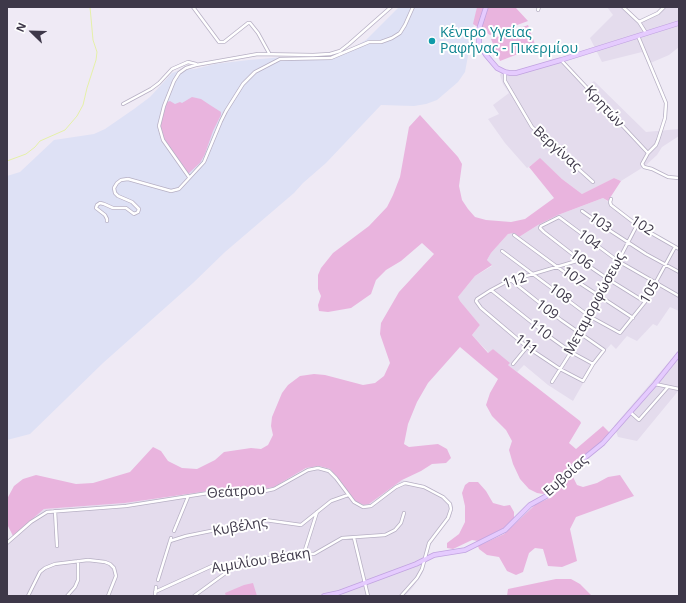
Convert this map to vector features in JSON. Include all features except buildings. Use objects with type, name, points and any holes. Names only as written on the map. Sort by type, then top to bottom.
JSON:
[{"type":"street","points":[[193,7],[219,42],[224,42],[250,23],[258,33],[270,54]]},
{"type":"street","points":[[189,177],[163,140],[159,126],[164,106],[179,73],[196,64],[250,55],[322,55],[340,51],[391,7]]},
{"type":"street","points":[[107,221],[105,215],[96,208],[97,205],[104,204],[113,208],[126,208],[134,214],[138,212],[137,206],[115,193],[114,188],[121,180],[128,180],[171,191],[179,189],[204,162],[226,111],[243,84],[255,72],[280,59],[331,58],[369,42],[381,42],[396,36],[405,25],[413,7]]},
{"type":"street","points":[[486,7],[479,29],[479,44],[497,68],[505,72],[516,73],[679,23]]},
{"type":"street","points":[[623,7],[640,22],[646,33]]},
{"type":"street","points":[[640,22],[658,13],[664,7]]},
{"type":"street","points":[[638,36],[666,103],[665,118],[656,145],[642,162],[644,168],[652,169],[668,177],[679,178]]},
{"type":"street","name":"Κρητών","points":[[561,60],[648,153]]},
{"type":"street","points":[[123,104],[151,89],[172,69],[188,62],[196,64]]},
{"type":"street","name":"Βεργίνας","points":[[505,72],[505,81],[532,127],[593,182]]},
{"type":"street","name":"102","points":[[611,199],[611,205],[638,225],[679,249]]},
{"type":"street","name":"103","points":[[582,211],[646,254],[679,272]]},
{"type":"street","name":"104","points":[[541,226],[559,217],[618,261],[679,296]]},
{"type":"street","name":"Μεταμορφώσεως","points":[[552,382],[581,334],[599,296],[638,225]]},
{"type":"street","name":"106","points":[[541,226],[540,228],[544,232],[580,260],[645,302]]},
{"type":"street","name":"107","points":[[514,235],[599,296],[633,318]]},
{"type":"street","name":"105","points":[[620,333],[645,302],[675,247]]},
{"type":"street","name":"108","points":[[502,251],[589,316],[620,333]]},
{"type":"street","name":"112","points":[[476,301],[491,290],[506,282],[534,275],[580,260]]},
{"type":"street","name":"109","points":[[512,281],[540,304],[604,350],[593,364]]},
{"type":"street","name":"110","points":[[491,290],[533,325],[571,352],[593,364]]},
{"type":"street","name":"111","points":[[476,301],[481,308],[527,347],[560,369],[583,381],[593,364]]},
{"type":"street","points":[[513,364],[527,347]]},
{"type":"street","name":"Ευβοίας","points":[[324,596],[338,593],[416,564],[426,558],[438,554],[465,550],[505,530],[530,505],[550,494],[571,469],[603,443],[655,384],[679,354]]},
{"type":"street","points":[[655,384],[678,388]]},
{"type":"street","points":[[630,412],[639,420],[668,387]]},
{"type":"street","name":"Θεάτρου","points":[[7,544],[38,516],[47,512],[126,506],[229,491],[265,491],[274,489],[308,470],[318,468],[329,471],[358,506],[367,507],[405,482],[424,487],[447,500],[450,504],[450,514],[428,543],[426,558]]},
{"type":"street","name":"Κυβέλης","points":[[158,580],[171,539],[265,520],[274,520],[301,525],[331,501],[348,495]]},
{"type":"street","points":[[174,530],[189,497]]},
{"type":"street","points":[[55,511],[56,546]]},
{"type":"street","points":[[304,553],[317,511]]},
{"type":"street","name":"Αιμιλίου Βέακη","points":[[155,594],[208,568],[292,554],[314,554],[342,538],[390,534],[401,523],[404,514]]},
{"type":"street","points":[[354,538],[368,596]]},
{"type":"street","points":[[401,596],[417,578],[426,558]]},
{"type":"street","points":[[28,596],[37,578],[45,568],[55,564],[94,560],[105,562],[112,566],[116,572],[116,576],[108,596]]},
{"type":"street","points":[[67,596],[75,587],[78,580],[78,561]]},
{"type":"street","points":[[194,596],[227,572],[235,564]]},
{"type":"street","points":[[155,594],[156,587]]},
{"type":"shaded area","points":[[399,7],[477,7],[465,72],[458,82],[437,100],[426,104],[414,106],[381,105],[326,163],[294,193],[225,252],[193,283],[103,363],[30,434],[7,440],[7,176],[20,172],[54,140],[94,134],[105,129],[150,97],[172,73],[215,64],[249,60],[283,57],[328,58],[345,52],[366,40]]},
{"type":"shaded area","points":[[477,7],[516,7],[528,21],[490,35],[473,24]]},
{"type":"shaded area","points":[[607,7],[625,7],[640,20],[658,11],[662,7],[679,7],[679,47],[669,55],[648,64],[642,52],[602,62],[590,38],[613,15]]},
{"type":"shaded area","points":[[528,25],[536,47],[500,61],[491,39]]},
{"type":"shaded area","points":[[562,58],[588,86],[594,81],[646,132],[679,129],[679,136],[662,147],[657,155],[645,166],[621,181],[614,178],[582,194],[562,179],[540,159],[527,168],[505,143],[488,119],[499,114],[493,105],[509,93],[503,84],[500,75],[503,70],[519,70]]},
{"type":"shaded area","points":[[192,97],[201,99],[221,112],[221,115],[200,163],[188,174],[164,140],[160,125],[167,102],[170,101],[175,104],[180,102],[182,103]]},
{"type":"shaded area","points":[[420,115],[458,157],[462,164],[459,186],[462,200],[475,217],[486,220],[511,222],[525,219],[554,198],[529,167],[540,158],[562,179],[582,194],[614,178],[621,181],[608,201],[603,198],[558,215],[519,237],[514,233],[508,234],[491,253],[487,260],[492,265],[475,276],[458,297],[480,325],[472,335],[488,353],[493,349],[510,363],[508,365],[580,421],[581,423],[569,443],[576,449],[603,426],[610,433],[598,445],[569,466],[549,491],[543,494],[529,489],[520,479],[513,464],[509,450],[512,441],[506,430],[492,416],[486,405],[490,393],[498,379],[460,347],[428,383],[417,402],[408,424],[404,444],[409,447],[438,444],[447,449],[451,458],[446,463],[432,464],[402,480],[369,504],[364,505],[355,501],[330,469],[319,466],[306,468],[274,487],[257,490],[223,489],[125,503],[44,509],[13,536],[7,524],[7,499],[14,486],[23,479],[36,475],[76,484],[93,483],[130,472],[153,447],[161,451],[168,461],[182,468],[197,469],[215,460],[224,452],[251,448],[261,449],[268,445],[273,435],[271,426],[272,417],[282,393],[288,385],[300,376],[314,374],[325,375],[363,385],[375,383],[384,376],[390,363],[380,334],[381,323],[399,292],[434,254],[422,243],[401,261],[386,270],[376,280],[371,294],[351,308],[328,312],[319,311],[318,305],[321,296],[318,289],[318,275],[321,268],[333,253],[369,226],[387,207],[400,177],[409,127]]},
{"type":"shaded area","points":[[603,198],[638,224],[679,248],[679,311],[670,307],[657,326],[653,324],[637,341],[627,336],[616,349],[611,344],[594,364],[573,401],[548,385],[524,365],[517,372],[493,349],[489,353],[472,335],[480,325],[458,297],[475,276],[492,266],[487,260],[491,253],[508,234],[514,233],[519,237],[558,215]]},
{"type":"shaded area","points":[[679,350],[679,390],[637,441],[618,437],[614,426]]},
{"type":"shaded area","points":[[319,466],[330,469],[338,478],[369,504],[402,480],[427,486],[444,496],[452,503],[453,508],[451,517],[431,542],[422,574],[405,596],[7,596],[7,541],[44,509],[125,503],[223,489],[274,487],[307,468]]},
{"type":"shaded area","points":[[572,475],[577,485],[583,487],[597,483],[608,477],[620,475],[634,496],[576,517],[570,529],[577,561],[562,567],[548,566],[543,549],[535,548],[529,553],[523,572],[516,575],[507,571],[499,557],[487,555],[479,549],[478,546],[504,534],[536,504],[552,497],[560,489],[567,477]]},
{"type":"shaded area","points":[[469,482],[478,482],[486,491],[493,503],[504,506],[510,505],[514,512],[514,518],[504,528],[478,541],[472,540],[453,549],[447,548],[447,543],[459,534],[465,522],[465,506],[462,493],[465,485]]},
{"type":"shaded area","points":[[556,579],[571,579],[580,584],[592,596],[507,596],[508,589]]},
{"type":"shaded area","points":[[253,583],[257,596],[226,596],[225,593]]},
{"type":"waterway","points":[[7,161],[26,154],[40,141],[65,130],[77,116],[83,105],[97,52],[93,40],[90,7]]},
{"type":"place","name":"Κέντρο Υγείας Ραφήνας - Πικερμίου","points":[[432,41]]}]
